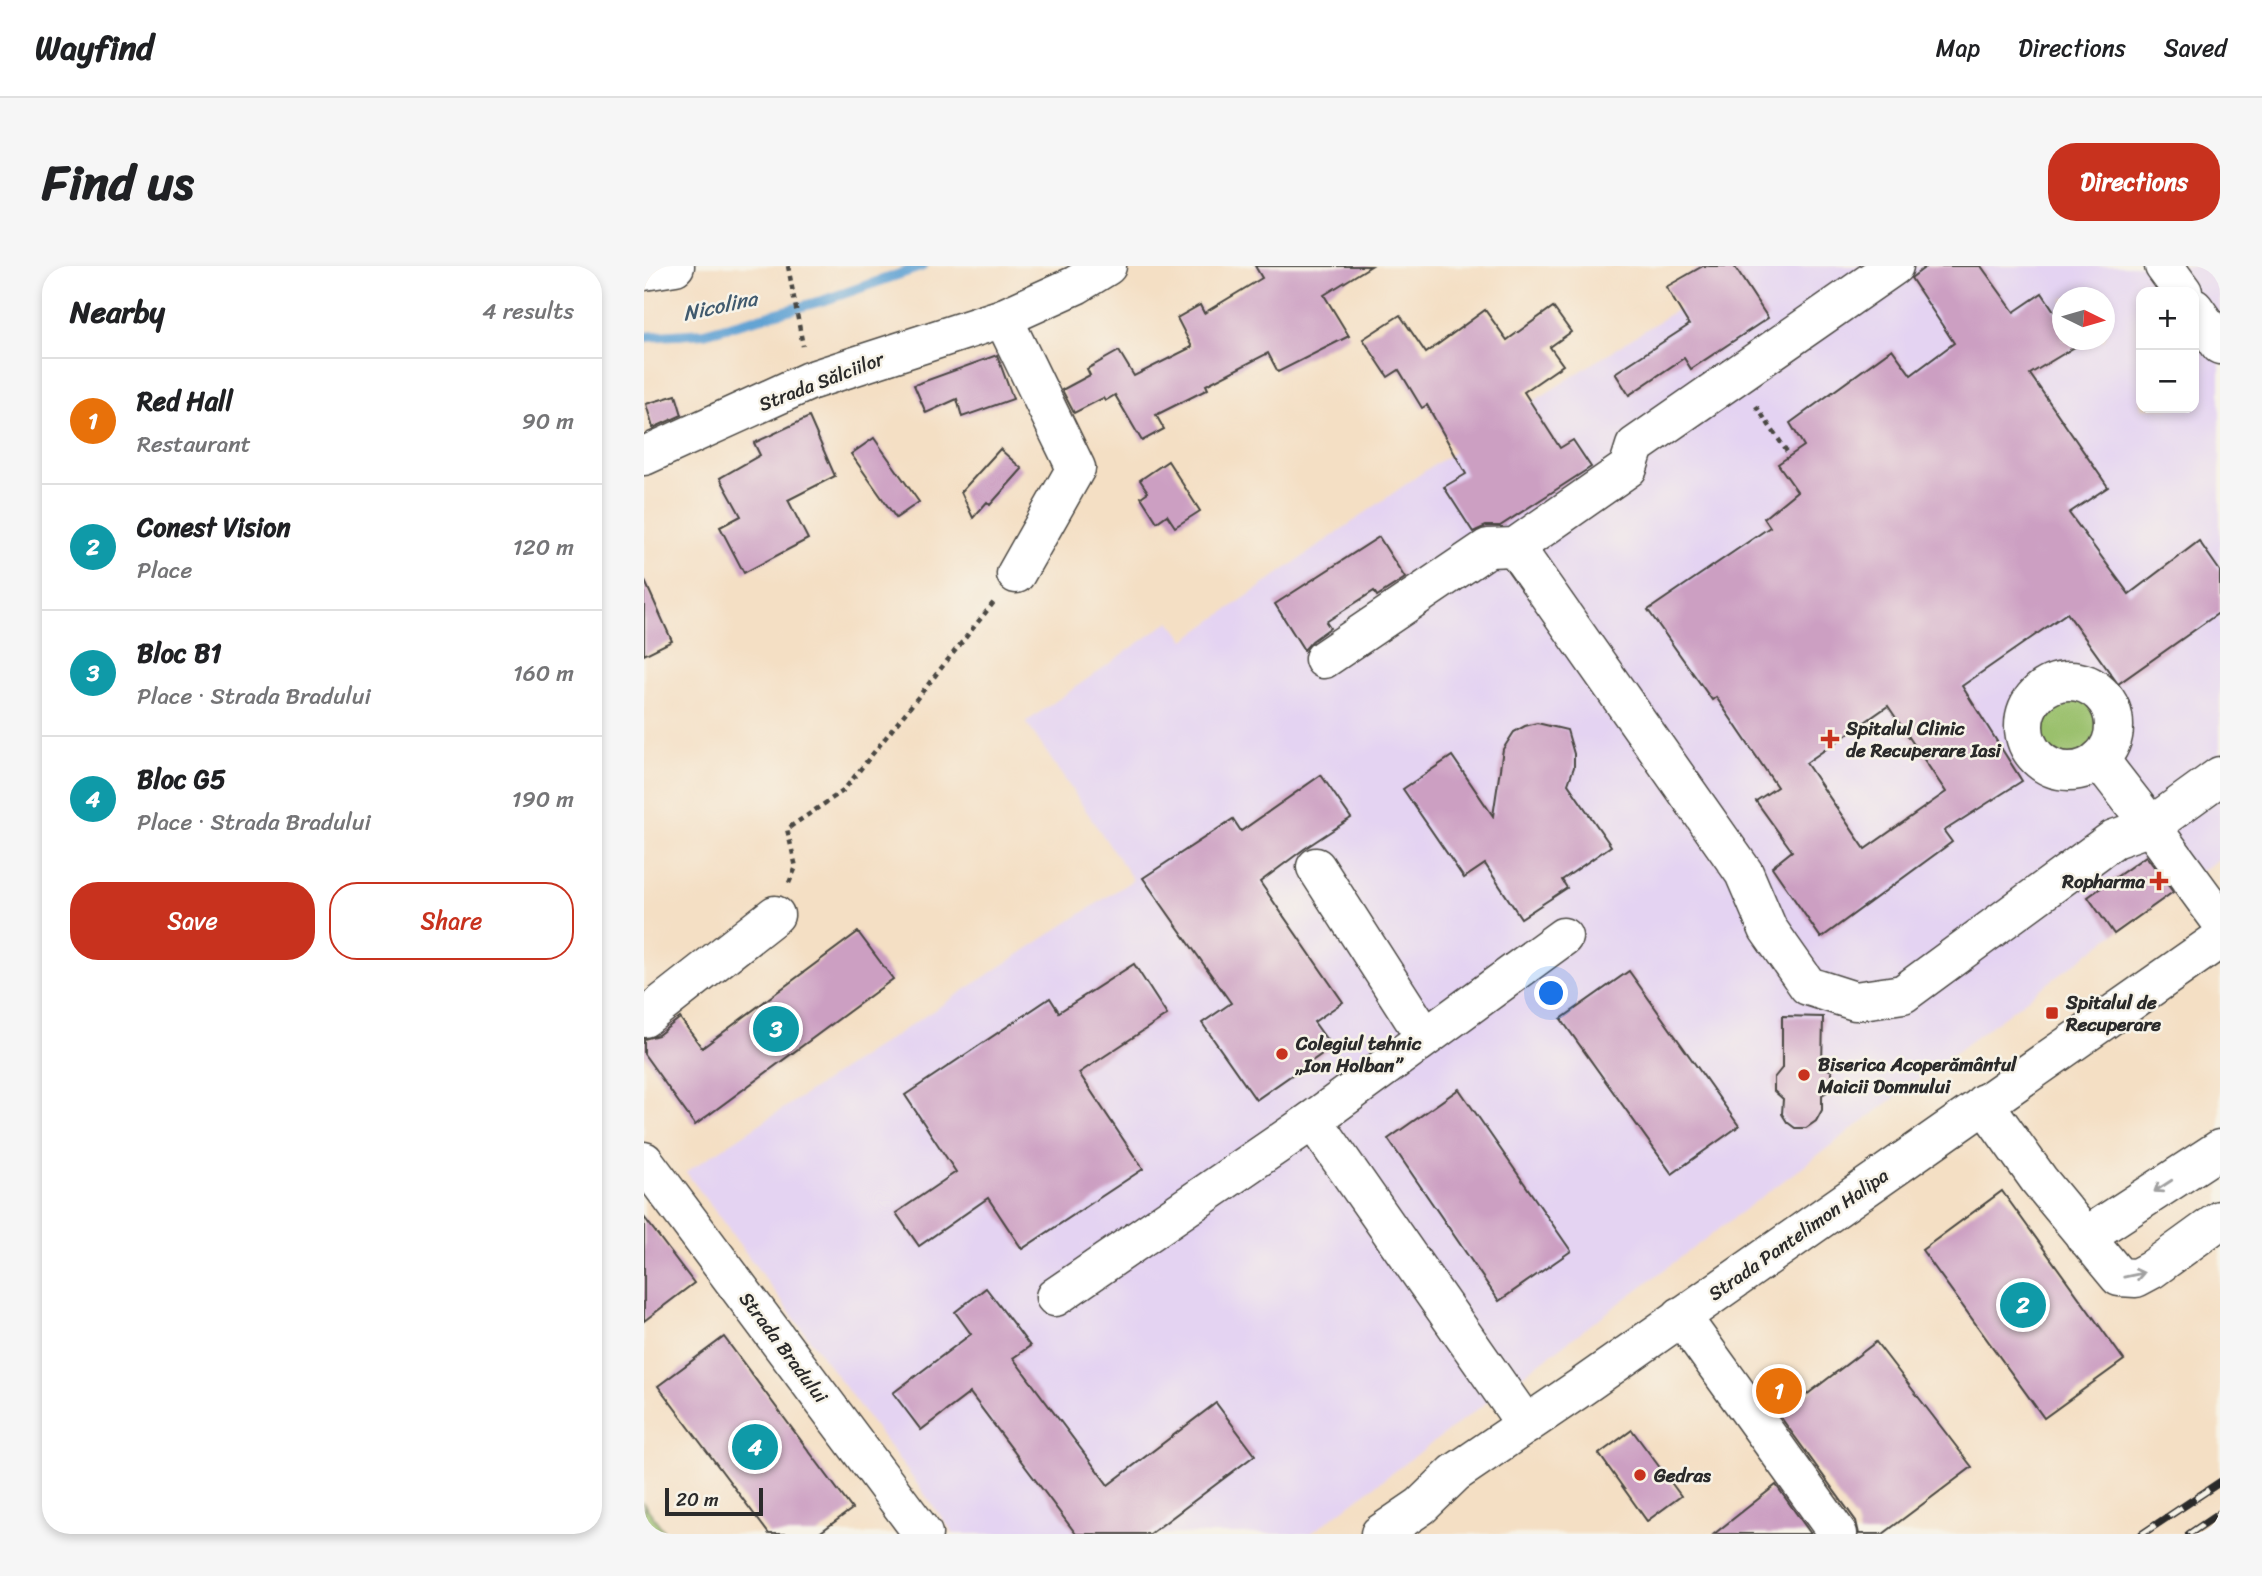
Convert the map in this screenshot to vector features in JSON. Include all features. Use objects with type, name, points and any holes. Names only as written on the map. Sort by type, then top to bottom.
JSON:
[{"type":"street","points":[[644,271],[675,266]]},
{"type":"street","name":"Strada Sălciilor","points":[[644,456],[809,381],[1003,318],[1076,285],[1108,266]]},
{"type":"street","points":[[1324,659],[1488,548],[1515,547],[1628,468],[1635,446],[1894,266]]},
{"type":"street","points":[[2164,266],[2179,287]]},
{"type":"street","points":[[2199,315],[2220,345]]},
{"type":"street","points":[[1003,318],[1076,468],[1016,574]]},
{"type":"street","points":[[1515,547],[1744,873],[1768,929],[1808,986],[1855,1001],[1903,994],[2114,839],[2151,826],[2220,776]]},
{"type":"street","points":[[2099,760],[2220,920]]},
{"type":"street","points":[[1317,867],[1425,1037]]},
{"type":"street","points":[[644,1018],[775,915]]},
{"type":"street","points":[[1055,1297],[1314,1120],[1563,937]]},
{"type":"street","name":"Strada Pantelimon Halipa","points":[[1380,1534],[1415,1520],[1455,1473],[2220,939]]},
{"type":"street","points":[[1984,1104],[2039,1180],[2119,1277],[2136,1278],[2151,1270],[2220,1220]]},
{"type":"street","points":[[1314,1120],[1527,1425]]},
{"type":"street","points":[[2085,1237],[2220,1149]]},
{"type":"street","name":"Strada Bradului","points":[[644,1161],[923,1534]]},
{"type":"street","points":[[1681,1316],[1838,1534]]},
{"type":"path","points":[[788,266],[809,381]]},
{"type":"path","points":[[1736,376],[1790,456]]},
{"type":"path","points":[[775,915],[796,867],[787,829],[843,791],[1016,574]]},
{"type":"shaded area","points":[[1745,266],[2212,266],[2220,277],[2220,858],[2114,934],[1310,1534],[954,1534],[686,1172],[1133,880],[1026,722],[1170,621],[1185,640],[1426,470]]},
{"type":"green space","points":[[2064,696],[2076,696],[2092,705],[2099,715],[2099,739],[2092,749],[2076,758],[2064,758],[2053,753],[2044,744],[2039,733],[2039,721],[2044,710],[2053,701]]},
{"type":"green space","points":[[644,1504],[666,1534],[644,1534]]},
{"type":"building","points":[[1255,266],[1371,266],[1324,295],[1349,336],[1278,372],[1268,353],[1206,385],[1208,389],[1156,415],[1164,429],[1142,441],[1115,395],[1074,413],[1062,390],[1090,375],[1087,369],[1119,351],[1134,376],[1192,347],[1177,318],[1200,305],[1204,313],[1262,278]]},
{"type":"building","points":[[1703,266],[1734,266],[1768,318],[1691,369],[1684,358],[1629,395],[1615,373],[1689,325],[1666,287]]},
{"type":"building","points":[[1927,266],[1981,266],[2014,312],[2042,293],[2052,308],[2052,350],[2070,350],[2030,374],[2108,487],[2069,513],[2129,594],[2199,541],[2220,571],[2220,612],[2118,684],[2067,613],[1962,686],[2022,781],[1944,831],[1952,842],[1821,938],[1772,867],[1792,851],[1756,801],[1777,787],[1716,697],[1712,700],[1648,610],[1770,527],[1764,518],[1797,491],[1778,464],[1804,446],[1790,423],[1892,349],[1911,375],[1954,343],[1911,278]],"holes":[[[1888,706],[1946,792],[1865,849],[1806,763]]]},
{"type":"building","points":[[1553,307],[1571,332],[1550,347],[1563,365],[1524,392],[1560,448],[1573,440],[1591,467],[1500,526],[1486,526],[1473,532],[1444,487],[1466,474],[1427,405],[1422,408],[1399,370],[1388,377],[1363,339],[1400,315],[1426,353],[1485,310],[1507,340]]},
{"type":"building","points":[[997,355],[1013,399],[962,417],[957,399],[926,413],[914,385]]},
{"type":"building","points":[[676,395],[682,415],[653,428],[646,404]]},
{"type":"building","points":[[809,417],[835,476],[788,500],[808,539],[744,573],[720,527],[741,516],[720,478],[760,455],[754,443]]},
{"type":"building","points":[[874,438],[919,502],[896,518],[851,454]]},
{"type":"building","points":[[1000,449],[1022,469],[990,505],[987,502],[973,518],[961,492]]},
{"type":"building","points":[[1168,461],[1200,511],[1175,527],[1167,515],[1157,522],[1141,497],[1148,492],[1140,480]]},
{"type":"building","points":[[1379,537],[1405,578],[1377,596],[1374,591],[1326,622],[1330,628],[1304,650],[1275,604]]},
{"type":"building","points":[[644,579],[672,641],[644,655]]},
{"type":"building","points":[[1537,723],[1567,730],[1574,754],[1574,767],[1568,784],[1611,846],[1562,880],[1567,888],[1521,918],[1485,864],[1464,878],[1403,789],[1452,756],[1493,816],[1503,749],[1514,732]]},
{"type":"building","points":[[1321,775],[1351,818],[1260,882],[1343,1002],[1314,1022],[1332,1047],[1256,1100],[1202,1023],[1231,1003],[1143,878],[1233,819],[1241,831]]},
{"type":"building","points":[[2146,856],[2173,892],[2114,934],[2088,897]]},
{"type":"building","points":[[858,932],[893,979],[695,1125],[644,1054],[644,1039],[658,1035],[680,1018],[702,1048]]},
{"type":"building","points":[[1134,964],[1167,1015],[1079,1073],[1143,1169],[1022,1249],[988,1198],[919,1246],[896,1213],[956,1172],[905,1095],[1050,998],[1059,1012]]},
{"type":"building","points":[[1629,971],[1739,1126],[1672,1174],[1561,1019]]},
{"type":"building","name":"Biserica Acoperământul Maicii Domnului","points":[[1782,1016],[1823,1017],[1822,1066],[1832,1071],[1832,1089],[1822,1095],[1822,1110],[1816,1121],[1806,1128],[1795,1128],[1787,1122],[1782,1114],[1783,1099],[1774,1091],[1774,1078],[1782,1068]]},
{"type":"building","points":[[1459,1089],[1571,1251],[1499,1301],[1388,1139]]},
{"type":"building","points":[[2002,1191],[2124,1360],[2044,1418],[1922,1250]]},
{"type":"building","points":[[644,1217],[694,1283],[644,1321]]},
{"type":"building","points":[[986,1288],[1030,1346],[1013,1358],[1108,1485],[1216,1403],[1255,1455],[1150,1534],[1076,1534],[970,1393],[921,1430],[893,1393],[971,1334],[955,1312]]},
{"type":"building","points":[[724,1337],[852,1509],[818,1534],[769,1534],[658,1386]]},
{"type":"building","points":[[1876,1342],[1972,1467],[1883,1534],[1859,1534],[1856,1521],[1774,1408],[1796,1391],[1801,1399]]},
{"type":"building","name":"Gedras","points":[[1632,1430],[1681,1496],[1647,1521],[1599,1454]]},
{"type":"building","points":[[1776,1485],[1811,1534],[1714,1534]]},
{"type":"waterway","name":"Nicolina","points":[[644,337],[704,333],[825,300],[923,266]]},
{"type":"railway","points":[[2142,1534],[2220,1482]]},
{"type":"railway","points":[[2189,1534],[2220,1513]]},
{"type":"place","name":"Spitalul Clinic de Recuperare Iasi","points":[[1830,739]]},
{"type":"place","name":"Ropharma","points":[[2159,881]]},
{"type":"place","name":"Spitalul de Recuperare","points":[[2052,1013]]},
{"type":"place","name":"Bloc B1","points":[[776,1029]]},
{"type":"place","name":"Colegiul tehnic „Ion Holban”","points":[[1282,1054]]},
{"type":"place","name":"Biserica Acoperământul Maicii Domnului","points":[[1804,1075]]},
{"type":"place","name":"Conest Vision","points":[[2023,1305]]},
{"type":"place","name":"Red Hall","points":[[1779,1391]]},
{"type":"place","name":"Bloc G5","points":[[755,1447]]},
{"type":"place","name":"Gedras","points":[[1640,1475]]}]
